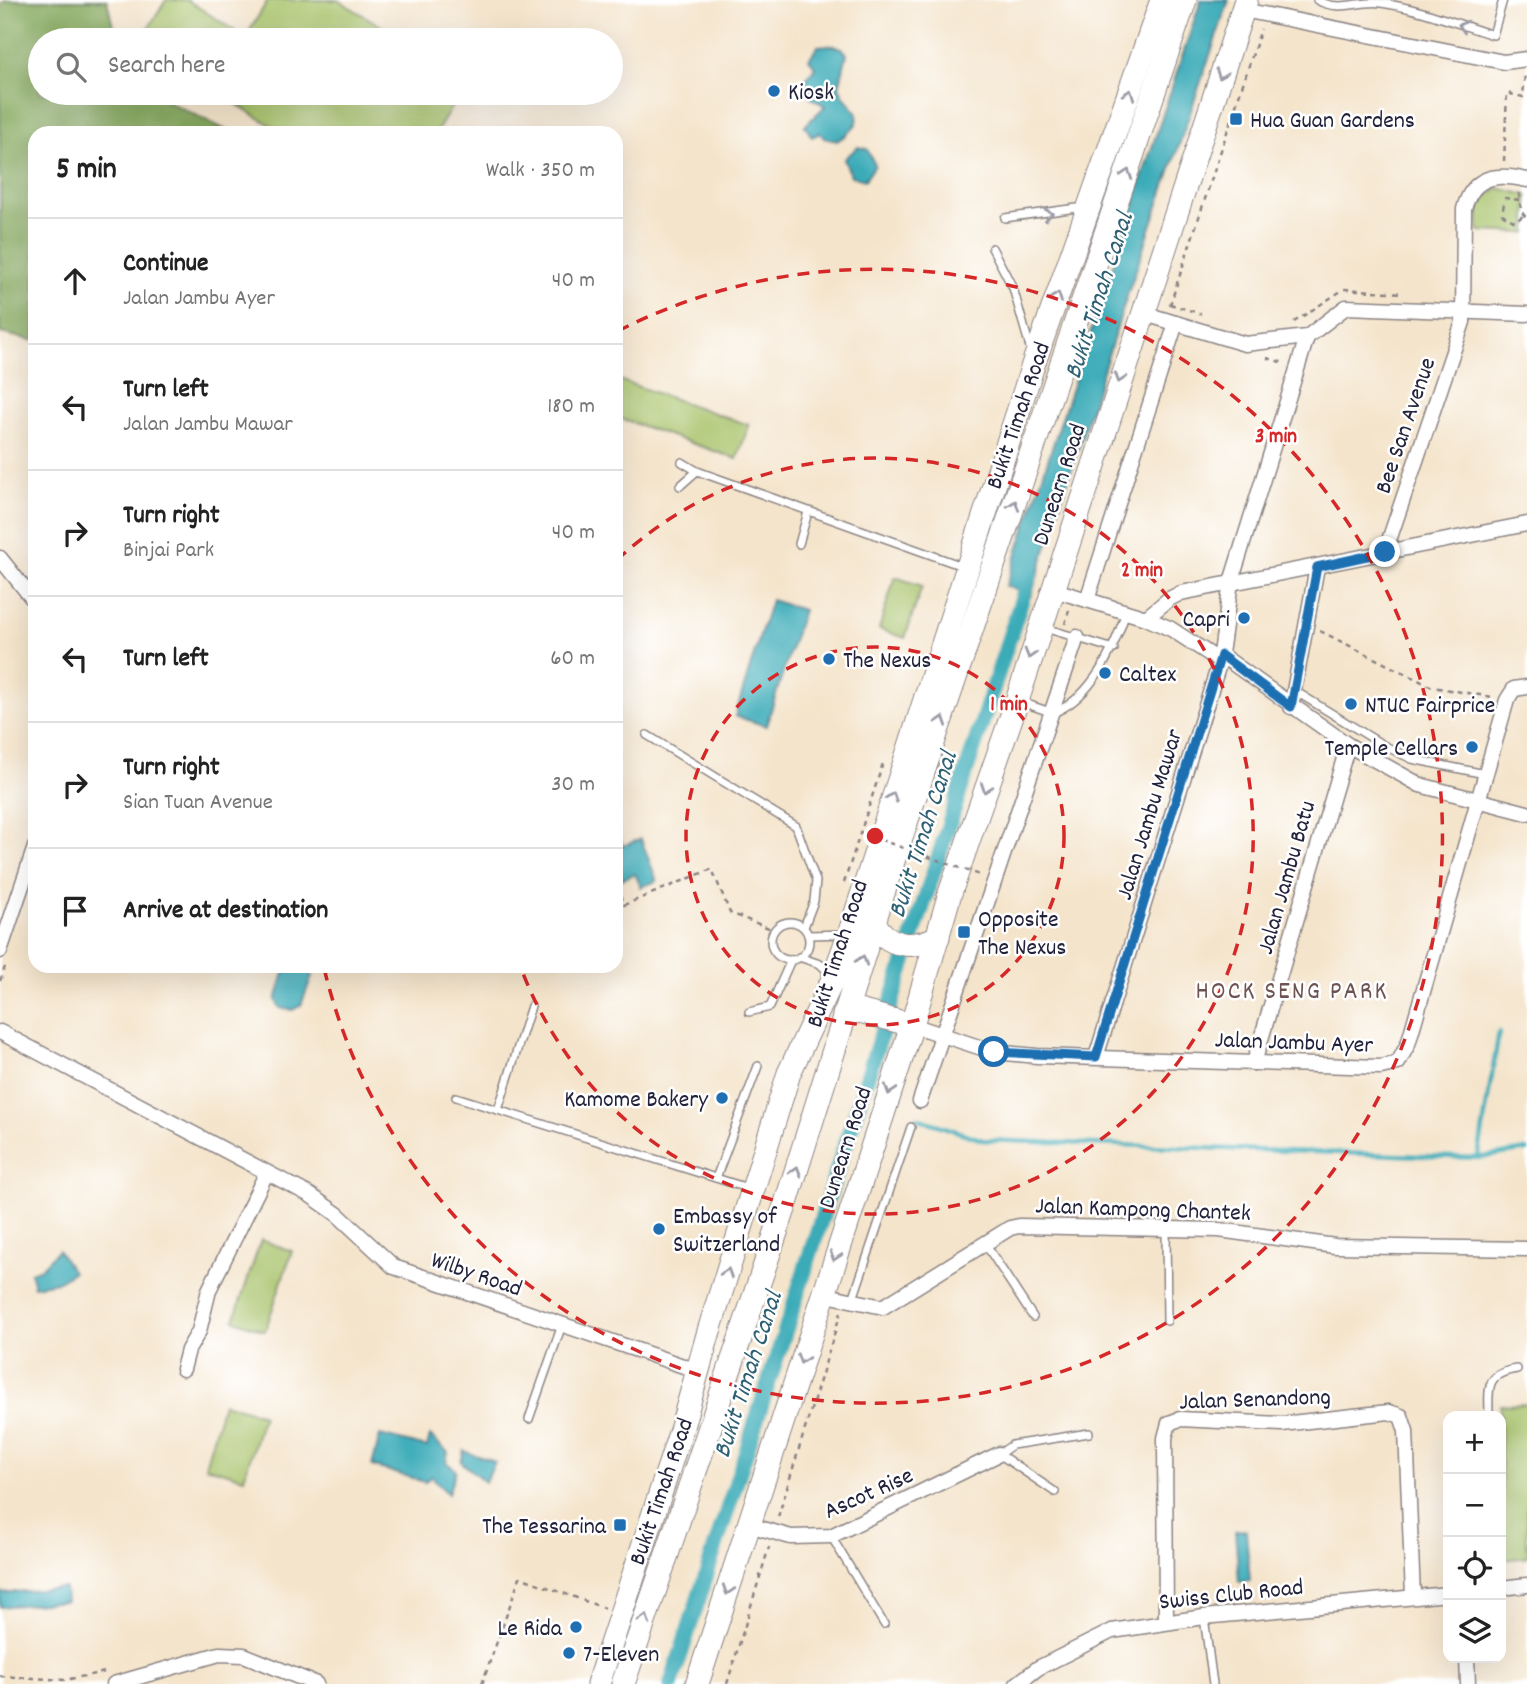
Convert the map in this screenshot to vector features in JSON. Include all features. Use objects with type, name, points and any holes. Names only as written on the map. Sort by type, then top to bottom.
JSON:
[{"type":"highway","points":[[598,1684],[789,1073],[832,981],[850,932],[1034,362],[1162,0]]},
{"type":"highway","name":"Bukit Timah Road","points":[[623,1684],[787,1200],[874,922],[981,601],[1185,0]]},
{"type":"highway","name":"Dunearn Road","points":[[697,1684],[1017,701],[1038,626],[1244,5]]},
{"type":"highway","points":[[953,610],[964,603],[981,601]]},
{"type":"highway","points":[[874,922],[879,931],[894,942],[920,946],[938,937]]},
{"type":"highway","points":[[844,1015],[859,1011],[912,1025]]},
{"type":"highway","points":[[746,1214],[767,1200],[787,1200]]},
{"type":"street","points":[[1244,5],[1504,62],[1526,59]]},
{"type":"street","points":[[1503,176],[1524,185]]},
{"type":"street","name":"Bee San Avenue","points":[[1385,552],[1463,322],[1463,230],[1468,195],[1485,178],[1503,176]]},
{"type":"street","points":[[1142,313],[1245,344],[1307,337],[1346,307],[1527,314]]},
{"type":"street","points":[[1087,600],[1176,323]]},
{"type":"street","name":"Jalan Jambu Mawar","points":[[1096,1057],[1220,658],[1231,582],[1307,337]]},
{"type":"street","points":[[1146,618],[1181,593],[1527,524]]},
{"type":"street","points":[[0,558],[28,593]]},
{"type":"street","points":[[1291,707],[1317,567]]},
{"type":"street","points":[[1051,589],[1146,618],[1171,629],[1220,658],[1348,745],[1420,785],[1527,813]]},
{"type":"street","points":[[920,1101],[1077,637]]},
{"type":"street","points":[[1507,700],[1514,689],[1527,687]]},
{"type":"street","name":"Jalan Jambu Ayer","points":[[912,1025],[994,1052],[1381,1067],[1398,1063],[1408,1044],[1507,700]]},
{"type":"street","name":"Jalan Jambu Batu","points":[[1254,1063],[1348,745]]},
{"type":"street","points":[[0,951],[28,890]]},
{"type":"street","name":"Wilby Road","points":[[0,1032],[328,1207],[394,1266],[698,1371]]},
{"type":"street","points":[[183,1369],[188,1350],[199,1331],[209,1290],[266,1174]]},
{"type":"street","name":"Jalan Kampong Chantek","points":[[822,1294],[852,1303],[883,1307],[1010,1228],[1019,1226],[1219,1230],[1335,1246],[1527,1249]]},
{"type":"street","name":"Jalan Senandong","points":[[1166,1622],[1165,1438],[1169,1423],[1180,1419],[1282,1424],[1389,1412],[1401,1416],[1406,1432],[1413,1596]]},
{"type":"street","name":"Ascot Rise","points":[[748,1525],[791,1537],[831,1536],[999,1454]]},
{"type":"street","points":[[1506,1587],[1527,1585]]},
{"type":"street","name":"Swiss Club Road","points":[[1017,1684],[1035,1679],[1112,1631],[1204,1617],[1443,1594]]},
{"type":"street","points":[[114,1684],[219,1654],[244,1655],[294,1679],[316,1684]]},
{"type":"street","points":[[1467,1663],[1468,1684]]},
{"type":"lane","points":[[1317,0],[1328,6],[1350,7],[1379,2],[1493,35],[1503,0]]},
{"type":"lane","points":[[1005,218],[1080,209],[1090,205]]},
{"type":"lane","name":"Bukit Timah Road","points":[[992,248],[1013,288],[1034,362]]},
{"type":"lane","points":[[682,462],[697,471],[966,567]]},
{"type":"lane","points":[[680,486],[697,471]]},
{"type":"lane","points":[[799,544],[808,512]]},
{"type":"lane","points":[[1017,701],[1053,712],[1074,701],[1114,649],[1126,612]]},
{"type":"lane","points":[[1038,626],[1114,649]]},
{"type":"lane","points":[[1294,691],[1383,746],[1412,759],[1485,774]]},
{"type":"lane","points":[[647,735],[796,826],[816,881],[814,901],[804,927]]},
{"type":"lane","points":[[749,1012],[770,1007],[795,958],[806,951],[808,935],[804,927],[796,922],[789,922],[774,930],[771,938],[776,954],[795,958],[824,967],[832,981]]},
{"type":"lane","points":[[808,935],[836,936],[850,932]]},
{"type":"lane","points":[[498,1110],[531,1006]]},
{"type":"lane","points":[[716,1178],[758,1066]]},
{"type":"lane","points":[[456,1097],[751,1189]]},
{"type":"lane","points":[[852,1303],[911,1127]]},
{"type":"lane","points":[[1166,1228],[1167,1321]]},
{"type":"lane","points":[[986,1245],[1033,1317]]},
{"type":"lane","points":[[529,1419],[562,1325]]},
{"type":"lane","points":[[1489,1411],[1491,1381],[1504,1371],[1517,1369]]},
{"type":"lane","points":[[1055,1492],[999,1454],[1012,1446],[1089,1433]]},
{"type":"lane","points":[[831,1536],[884,1625]]},
{"type":"lane","points":[[1204,1617],[1213,1684]]},
{"type":"path","points":[[1503,176],[1507,93],[1523,97],[1526,59]]},
{"type":"path","points":[[1524,185],[1519,188],[1519,200],[1527,219]]},
{"type":"path","points":[[1519,200],[1505,198],[1502,214],[1515,222],[1524,215]]},
{"type":"path","points":[[1260,356],[1286,363],[1285,373]]},
{"type":"path","points":[[1307,625],[1432,687],[1507,700]]},
{"type":"path","points":[[862,833],[980,874]]},
{"type":"path","points":[[623,903],[624,905],[712,869],[730,913],[774,930]]},
{"type":"path","points":[[482,1684],[520,1577],[606,1608]]},
{"type":"path","points":[[0,1676],[40,1680]]},
{"type":"green space","points":[[6,0],[107,0],[113,28],[28,28],[28,105],[175,105],[218,126],[28,126],[28,339],[0,333],[0,5]]},
{"type":"green space","points":[[166,0],[187,0],[230,28],[148,28]]},
{"type":"green space","points":[[268,0],[338,0],[384,28],[251,28]]},
{"type":"green space","points":[[238,105],[453,105],[440,126],[272,126]]},
{"type":"green space","points":[[1498,188],[1527,195],[1527,233],[1478,231],[1479,203]]},
{"type":"green space","points":[[623,381],[749,425],[737,459],[623,419]]},
{"type":"green space","points":[[895,577],[922,586],[905,638],[879,629]]},
{"type":"green space","points":[[261,1240],[292,1251],[265,1331],[234,1320]]},
{"type":"green space","points":[[223,1403],[263,1415],[244,1478],[205,1466]]},
{"type":"green space","points":[[1527,1404],[1527,1557],[1506,1560],[1506,1411],[1500,1411],[1500,1405]]},
{"type":"water","points":[[1201,0],[1229,0],[1126,299],[1031,596],[1006,586]]},
{"type":"water","points":[[818,46],[842,48],[847,54],[839,87],[858,119],[849,132],[837,141],[824,138],[820,133],[812,137],[805,126],[825,106],[810,97],[805,81],[815,67],[809,59]]},
{"type":"water","points":[[858,147],[867,149],[875,165],[865,180],[851,176],[844,159]]},
{"type":"water","points":[[771,600],[803,610],[766,726],[735,716]]},
{"type":"water","points":[[641,839],[657,881],[641,887],[635,874],[623,879],[623,846]]},
{"type":"water","points":[[284,973],[311,973],[301,1005],[293,1010],[280,1008],[276,1000]]},
{"type":"water","points":[[58,1250],[73,1272],[57,1282],[34,1286],[30,1272],[41,1268]]},
{"type":"water","points":[[380,1435],[427,1447],[430,1436],[448,1452],[446,1462],[456,1470],[448,1494],[431,1476],[425,1482],[372,1466]]},
{"type":"water","points":[[464,1451],[495,1462],[485,1482],[461,1462]]},
{"type":"water","points":[[1246,1530],[1250,1581],[1239,1582],[1235,1531]]},
{"type":"water","points":[[65,1588],[66,1601],[0,1607],[0,1593]]},
{"type":"waterway","name":"Bukit Timah Canal","points":[[671,1684],[1030,574]]},
{"type":"waterway","points":[[1478,1158],[1499,1032]]},
{"type":"waterway","points":[[917,1118],[983,1140],[1478,1158],[1527,1150]]},
{"type":"place","name":"Kiosk","points":[[774,91]]},
{"type":"place","name":"Hua Guan Gardens","points":[[1236,119]]},
{"type":"place","name":"Capri","points":[[1244,618]]},
{"type":"place","name":"The Nexus","points":[[829,659]]},
{"type":"place","name":"Caltex","points":[[1105,673]]},
{"type":"place","name":"NTUC Fairprice","points":[[1351,704]]},
{"type":"place","name":"Temple Cellars","points":[[1472,747]]},
{"type":"place","name":"Opposite The Nexus","points":[[964,932]]},
{"type":"place","name":"Kamome Bakery","points":[[722,1098]]},
{"type":"place","name":"Embassy of Switzerland","points":[[659,1229]]},
{"type":"place","name":"The Tessarina","points":[[620,1525]]},
{"type":"place","name":"Le Rida","points":[[576,1627]]},
{"type":"place","name":"7-Eleven","points":[[569,1653]]},
{"type":"district","name":"HOCK SENG PARK","points":[[1292,989]]},
{"type":"route","points":[[994,1052],[1096,1057],[1221,655],[1291,707],[1317,567],[1385,552]]}]
